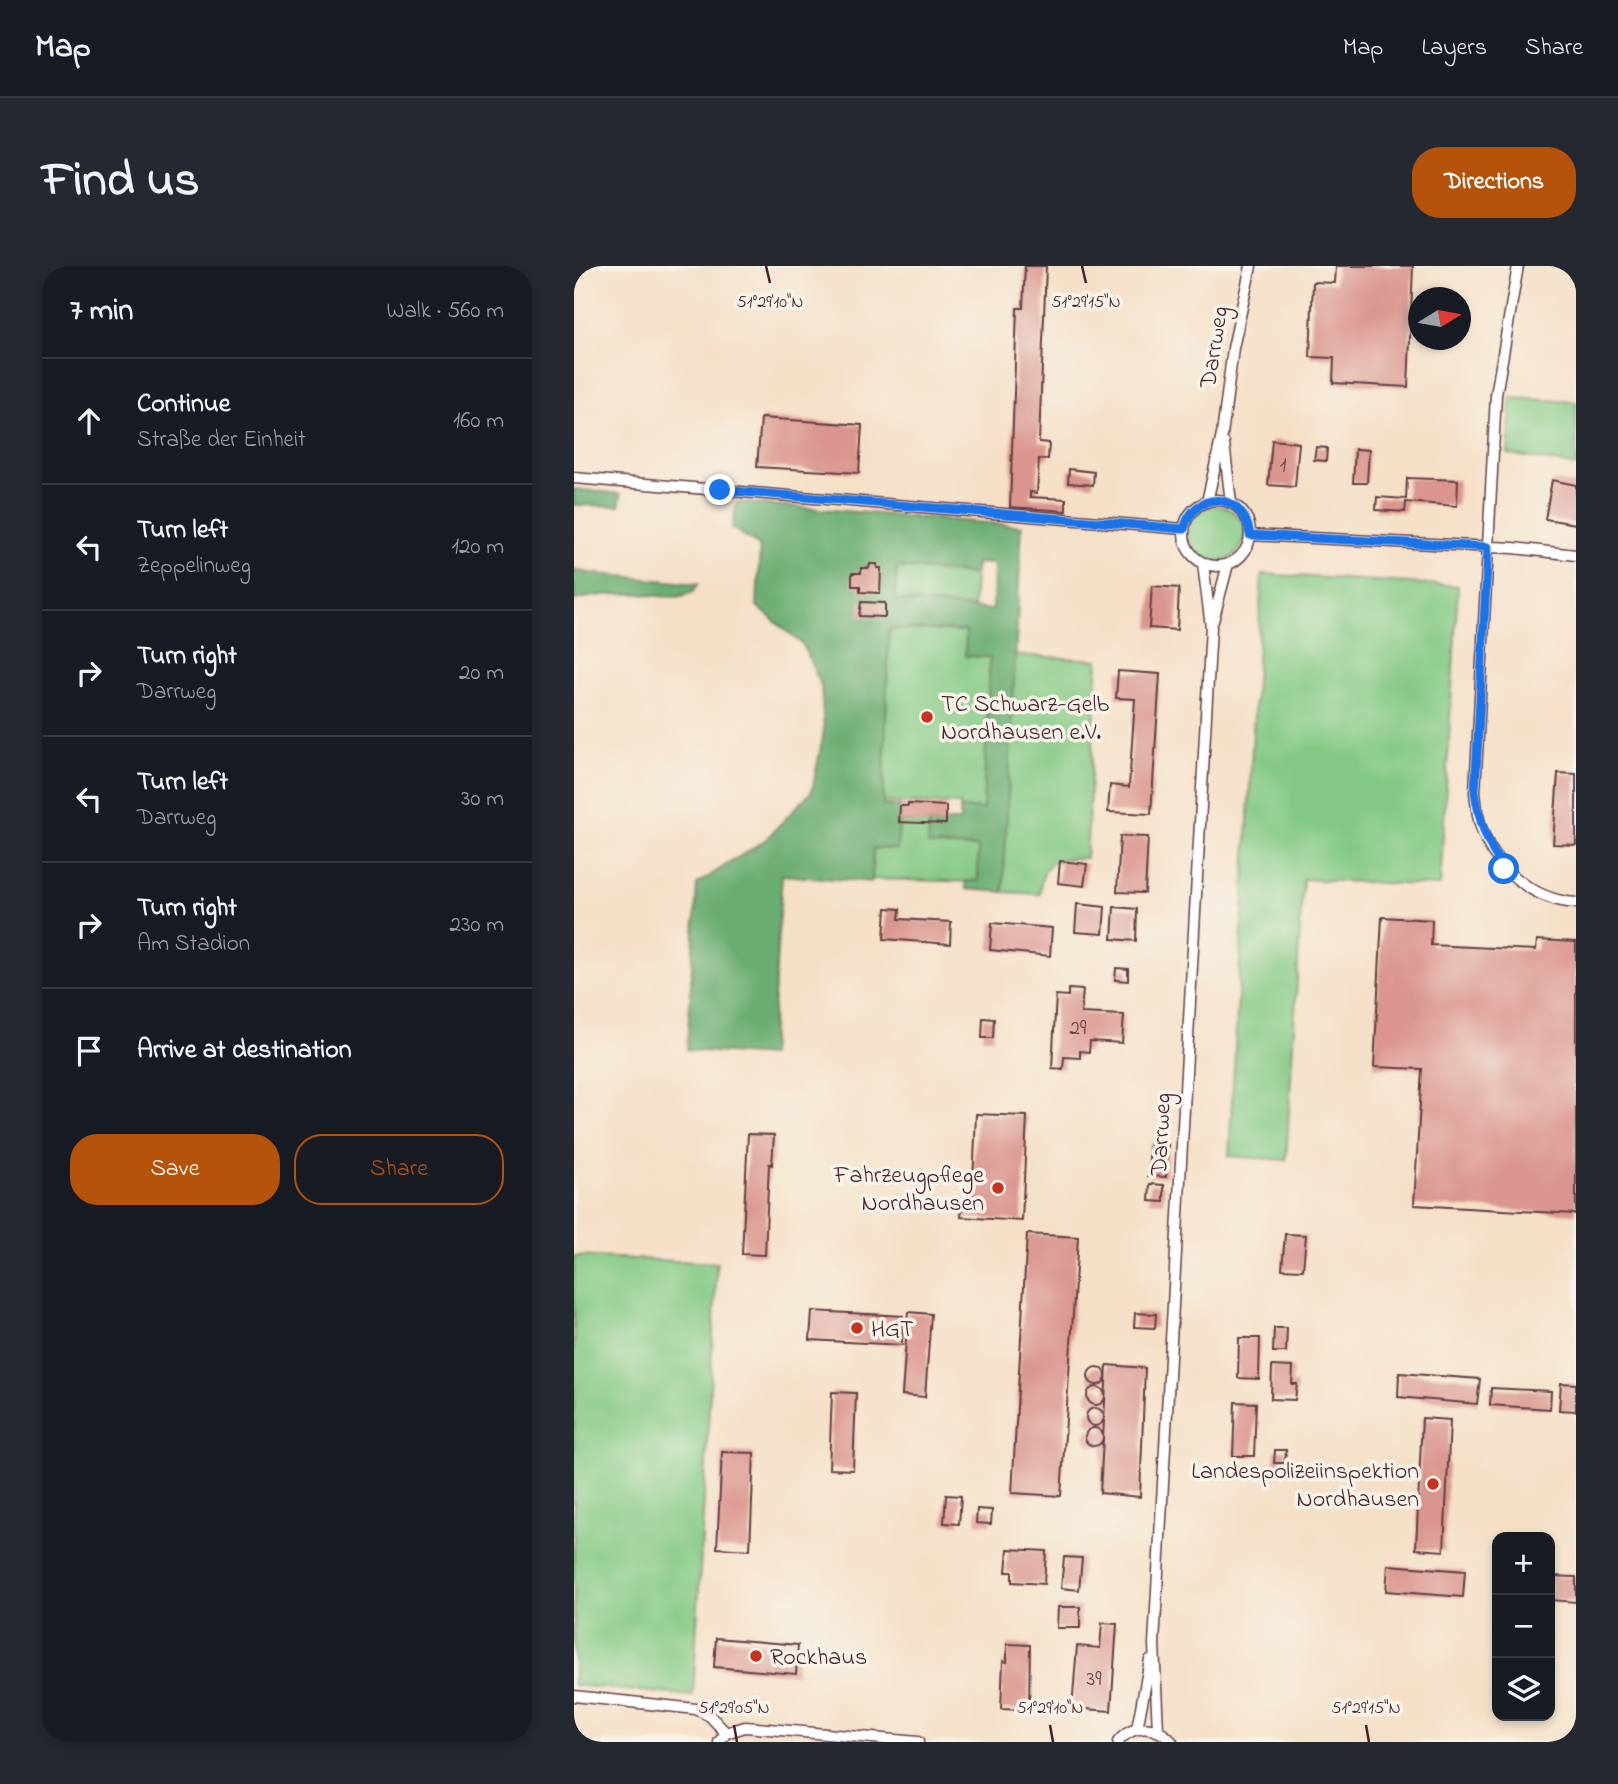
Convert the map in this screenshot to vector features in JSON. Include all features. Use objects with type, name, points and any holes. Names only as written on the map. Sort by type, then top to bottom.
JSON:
[{"type":"street","name":"Darrweg","points":[[1208,502],[1222,435],[1233,348],[1251,266]]},
{"type":"street","points":[[1518,266],[1496,395],[1475,792],[1480,825],[1504,869],[1532,891],[1576,903]]},
{"type":"street","name":"Darrweg","points":[[1211,627],[1228,564],[1243,553],[1250,535],[1244,515],[1231,503],[1222,435]]},
{"type":"street","points":[[574,478],[1184,529],[1191,512],[1208,502],[1223,500],[1231,503]]},
{"type":"street","name":"Darrweg","points":[[1158,1730],[1154,1644],[1211,627],[1203,564],[1188,550],[1184,529]]},
{"type":"street","points":[[1250,535],[1488,547],[1576,555]]},
{"type":"street","points":[[1203,564],[1228,564]]},
{"type":"street","name":"Darrweg","points":[[1137,1729],[1154,1644]]},
{"type":"street","points":[[574,1696],[696,1709],[710,1716],[723,1737],[745,1727],[918,1742]]},
{"type":"street","points":[[1118,1742],[1129,1732],[1145,1728],[1158,1730],[1172,1742]]},
{"type":"green space","points":[[1511,398],[1576,402],[1576,466],[1508,454]]},
{"type":"green space","points":[[574,489],[621,494],[619,506],[574,505]]},
{"type":"green space","points":[[737,502],[1022,526],[1003,892],[966,889],[966,881],[978,881],[978,847],[928,845],[929,823],[960,821],[960,808],[983,809],[990,657],[965,656],[966,631],[889,629],[883,805],[900,806],[897,849],[873,848],[872,882],[782,875],[770,1056],[687,1050],[697,884],[765,840],[812,791],[824,731],[821,685],[803,645],[757,606],[760,547],[732,528]],"holes":[[[976,563],[994,564],[993,610],[895,600],[897,567],[975,574]]]},
{"type":"green space","points":[[1216,506],[1227,508],[1236,514],[1242,523],[1242,545],[1236,554],[1227,560],[1216,562],[1205,560],[1196,554],[1190,545],[1188,534],[1190,523],[1196,514],[1205,508]]},
{"type":"green space","points":[[897,567],[975,574],[973,609],[894,600]]},
{"type":"green space","points":[[574,570],[698,584],[693,592],[680,596],[623,594],[574,600]]},
{"type":"green space","points":[[1262,574],[1458,586],[1440,886],[1303,879],[1286,1160],[1229,1156]]},
{"type":"green space","points":[[889,629],[966,631],[990,656],[983,809],[960,808],[960,804],[883,802]]},
{"type":"green space","points":[[1014,655],[1098,660],[1086,858],[1052,863],[1043,874],[1040,894],[1003,892]]},
{"type":"green space","points":[[899,822],[929,823],[929,845],[979,847],[978,882],[872,879],[873,848],[897,849]]},
{"type":"green space","points":[[574,1256],[717,1263],[693,1696],[574,1685]]},
{"type":"building","points":[[1025,266],[1046,266],[1039,442],[1049,443],[1048,459],[1039,459],[1037,493],[1030,492],[1030,497],[1066,499],[1066,511],[1010,507],[1017,308],[1023,308]]},
{"type":"building","points":[[1336,266],[1413,266],[1412,287],[1408,287],[1408,387],[1333,383],[1334,358],[1310,357],[1313,282],[1335,283]]},
{"type":"building","points":[[761,418],[862,425],[859,473],[757,467]]},
{"type":"building","points":[[1272,440],[1299,443],[1295,487],[1268,485]]},
{"type":"building","points":[[1316,447],[1327,448],[1326,461],[1314,460]]},
{"type":"building","points":[[1355,449],[1369,450],[1367,483],[1353,483]]},
{"type":"building","points":[[1069,469],[1094,472],[1093,485],[1068,483]]},
{"type":"building","points":[[1407,478],[1458,480],[1457,506],[1406,502],[1405,512],[1376,510],[1377,497],[1406,499]]},
{"type":"building","points":[[1552,480],[1576,485],[1576,524],[1545,519]]},
{"type":"building","points":[[870,564],[877,564],[877,568],[881,568],[880,593],[860,592],[860,586],[852,586],[852,573],[861,573],[861,568],[869,568]]},
{"type":"building","points":[[1152,586],[1179,588],[1177,630],[1149,628]]},
{"type":"building","points":[[861,602],[885,603],[885,617],[859,616]]},
{"type":"building","points":[[1118,671],[1160,674],[1151,814],[1108,812],[1110,785],[1129,787],[1135,699],[1116,698]]},
{"type":"building","points":[[1558,773],[1576,774],[1576,845],[1553,844]]},
{"type":"building","points":[[900,806],[946,806],[946,824],[899,822]]},
{"type":"building","points":[[1120,836],[1148,837],[1145,893],[1117,892]]},
{"type":"building","points":[[1060,861],[1087,864],[1084,886],[1058,883]]},
{"type":"building","points":[[1077,904],[1105,907],[1103,934],[1075,932]]},
{"type":"building","points":[[1114,907],[1137,909],[1136,941],[1112,939]]},
{"type":"building","points":[[886,908],[900,909],[899,919],[951,922],[950,944],[884,939]]},
{"type":"building","points":[[1382,917],[1432,920],[1431,945],[1536,950],[1537,940],[1576,942],[1576,1214],[1414,1205],[1422,1069],[1374,1067]]},
{"type":"building","points":[[992,923],[1052,928],[1050,956],[990,950]]},
{"type":"building","points":[[1116,968],[1128,969],[1128,981],[1115,980]]},
{"type":"building","points":[[1068,989],[1083,990],[1081,1013],[1124,1015],[1122,1043],[1090,1041],[1089,1052],[1080,1051],[1080,1058],[1064,1057],[1063,1069],[1052,1068],[1056,995],[1068,996]]},
{"type":"building","points":[[983,1018],[994,1019],[993,1038],[982,1038]]},
{"type":"building","points":[[976,1114],[1027,1116],[1022,1221],[961,1217],[962,1206],[972,1207]]},
{"type":"building","points":[[748,1134],[774,1135],[772,1165],[769,1164],[765,1255],[742,1254]]},
{"type":"building","points":[[1150,1143],[1168,1144],[1166,1177],[1148,1176]]},
{"type":"building","points":[[1150,1184],[1164,1185],[1164,1202],[1149,1201]]},
{"type":"building","points":[[1027,1234],[1078,1237],[1061,1496],[1012,1493]]},
{"type":"building","points":[[1285,1234],[1306,1235],[1303,1270],[1282,1269]]},
{"type":"building","name":"HGT","points":[[812,1311],[903,1316],[902,1345],[810,1340]]},
{"type":"building","points":[[908,1312],[931,1314],[925,1397],[902,1395]]},
{"type":"building","points":[[1135,1313],[1156,1314],[1155,1328],[1134,1327]]},
{"type":"building","points":[[1274,1328],[1287,1328],[1286,1352],[1273,1352]]},
{"type":"building","points":[[1239,1338],[1260,1338],[1259,1379],[1238,1378]]},
{"type":"building","points":[[1107,1365],[1145,1368],[1140,1497],[1100,1493]]},
{"type":"building","points":[[1272,1366],[1293,1367],[1292,1384],[1297,1384],[1295,1400],[1271,1399]]},
{"type":"building","points":[[1097,1367],[1103,1370],[1106,1376],[1103,1382],[1097,1385],[1091,1382],[1088,1376],[1091,1370]]},
{"type":"building","points":[[1399,1373],[1480,1379],[1477,1404],[1398,1397]]},
{"type":"building","points":[[1561,1383],[1576,1384],[1576,1411],[1559,1410]]},
{"type":"building","points":[[1096,1387],[1102,1390],[1105,1396],[1102,1402],[1096,1405],[1090,1402],[1087,1396],[1090,1390]]},
{"type":"building","points":[[1491,1388],[1551,1391],[1550,1409],[1490,1405]]},
{"type":"building","points":[[832,1392],[856,1393],[853,1470],[829,1469]]},
{"type":"building","points":[[1235,1402],[1256,1403],[1254,1456],[1233,1456]]},
{"type":"building","points":[[1095,1408],[1101,1411],[1104,1417],[1101,1423],[1095,1426],[1089,1423],[1086,1417],[1089,1411]]},
{"type":"building","name":"Landespolizeiinspektion Nordhausen","points":[[1422,1418],[1450,1420],[1444,1551],[1416,1549]]},
{"type":"building","points":[[1094,1428],[1100,1431],[1103,1437],[1100,1443],[1094,1446],[1088,1443],[1085,1437],[1088,1431]]},
{"type":"building","points":[[1275,1450],[1286,1450],[1285,1463],[1274,1463]]},
{"type":"building","points":[[722,1452],[754,1453],[750,1550],[717,1548]]},
{"type":"building","points":[[946,1495],[961,1496],[959,1524],[944,1523]]},
{"type":"building","points":[[977,1509],[992,1510],[991,1524],[976,1523]]},
{"type":"building","points":[[1008,1549],[1046,1551],[1044,1584],[1012,1582],[1012,1572],[1006,1572]]},
{"type":"building","points":[[1064,1557],[1082,1558],[1079,1590],[1061,1588]]},
{"type":"building","points":[[1388,1565],[1465,1571],[1463,1597],[1386,1591]]},
{"type":"building","points":[[1555,1576],[1576,1577],[1576,1602],[1555,1600]]},
{"type":"building","points":[[1058,1607],[1080,1607],[1080,1628],[1057,1628]]},
{"type":"building","points":[[1102,1623],[1117,1624],[1111,1711],[1072,1708],[1077,1646],[1100,1648]]},
{"type":"building","name":"Rockhaus","points":[[716,1638],[798,1645],[796,1674],[714,1667]]},
{"type":"building","points":[[1007,1644],[1030,1645],[1029,1710],[1001,1709],[1003,1661],[1007,1662]]},
{"type":"place","name":"TC Schwarz-Gelb Nordhausen e.V.","points":[[927,717]]},
{"type":"place","name":"Fahrzeugpflege Nordhausen","points":[[998,1188]]},
{"type":"place","name":"HGT","points":[[857,1328]]},
{"type":"place","name":"Landespolizeiinspektion Nordhausen","points":[[1433,1484]]},
{"type":"place","name":"Rockhaus","points":[[756,1656]]},
{"type":"route","points":[[720,490],[1184,529],[1191,512],[1199,506],[1223,500],[1237,507],[1244,515],[1250,535],[1488,547],[1475,792],[1480,825],[1504,869]]}]
